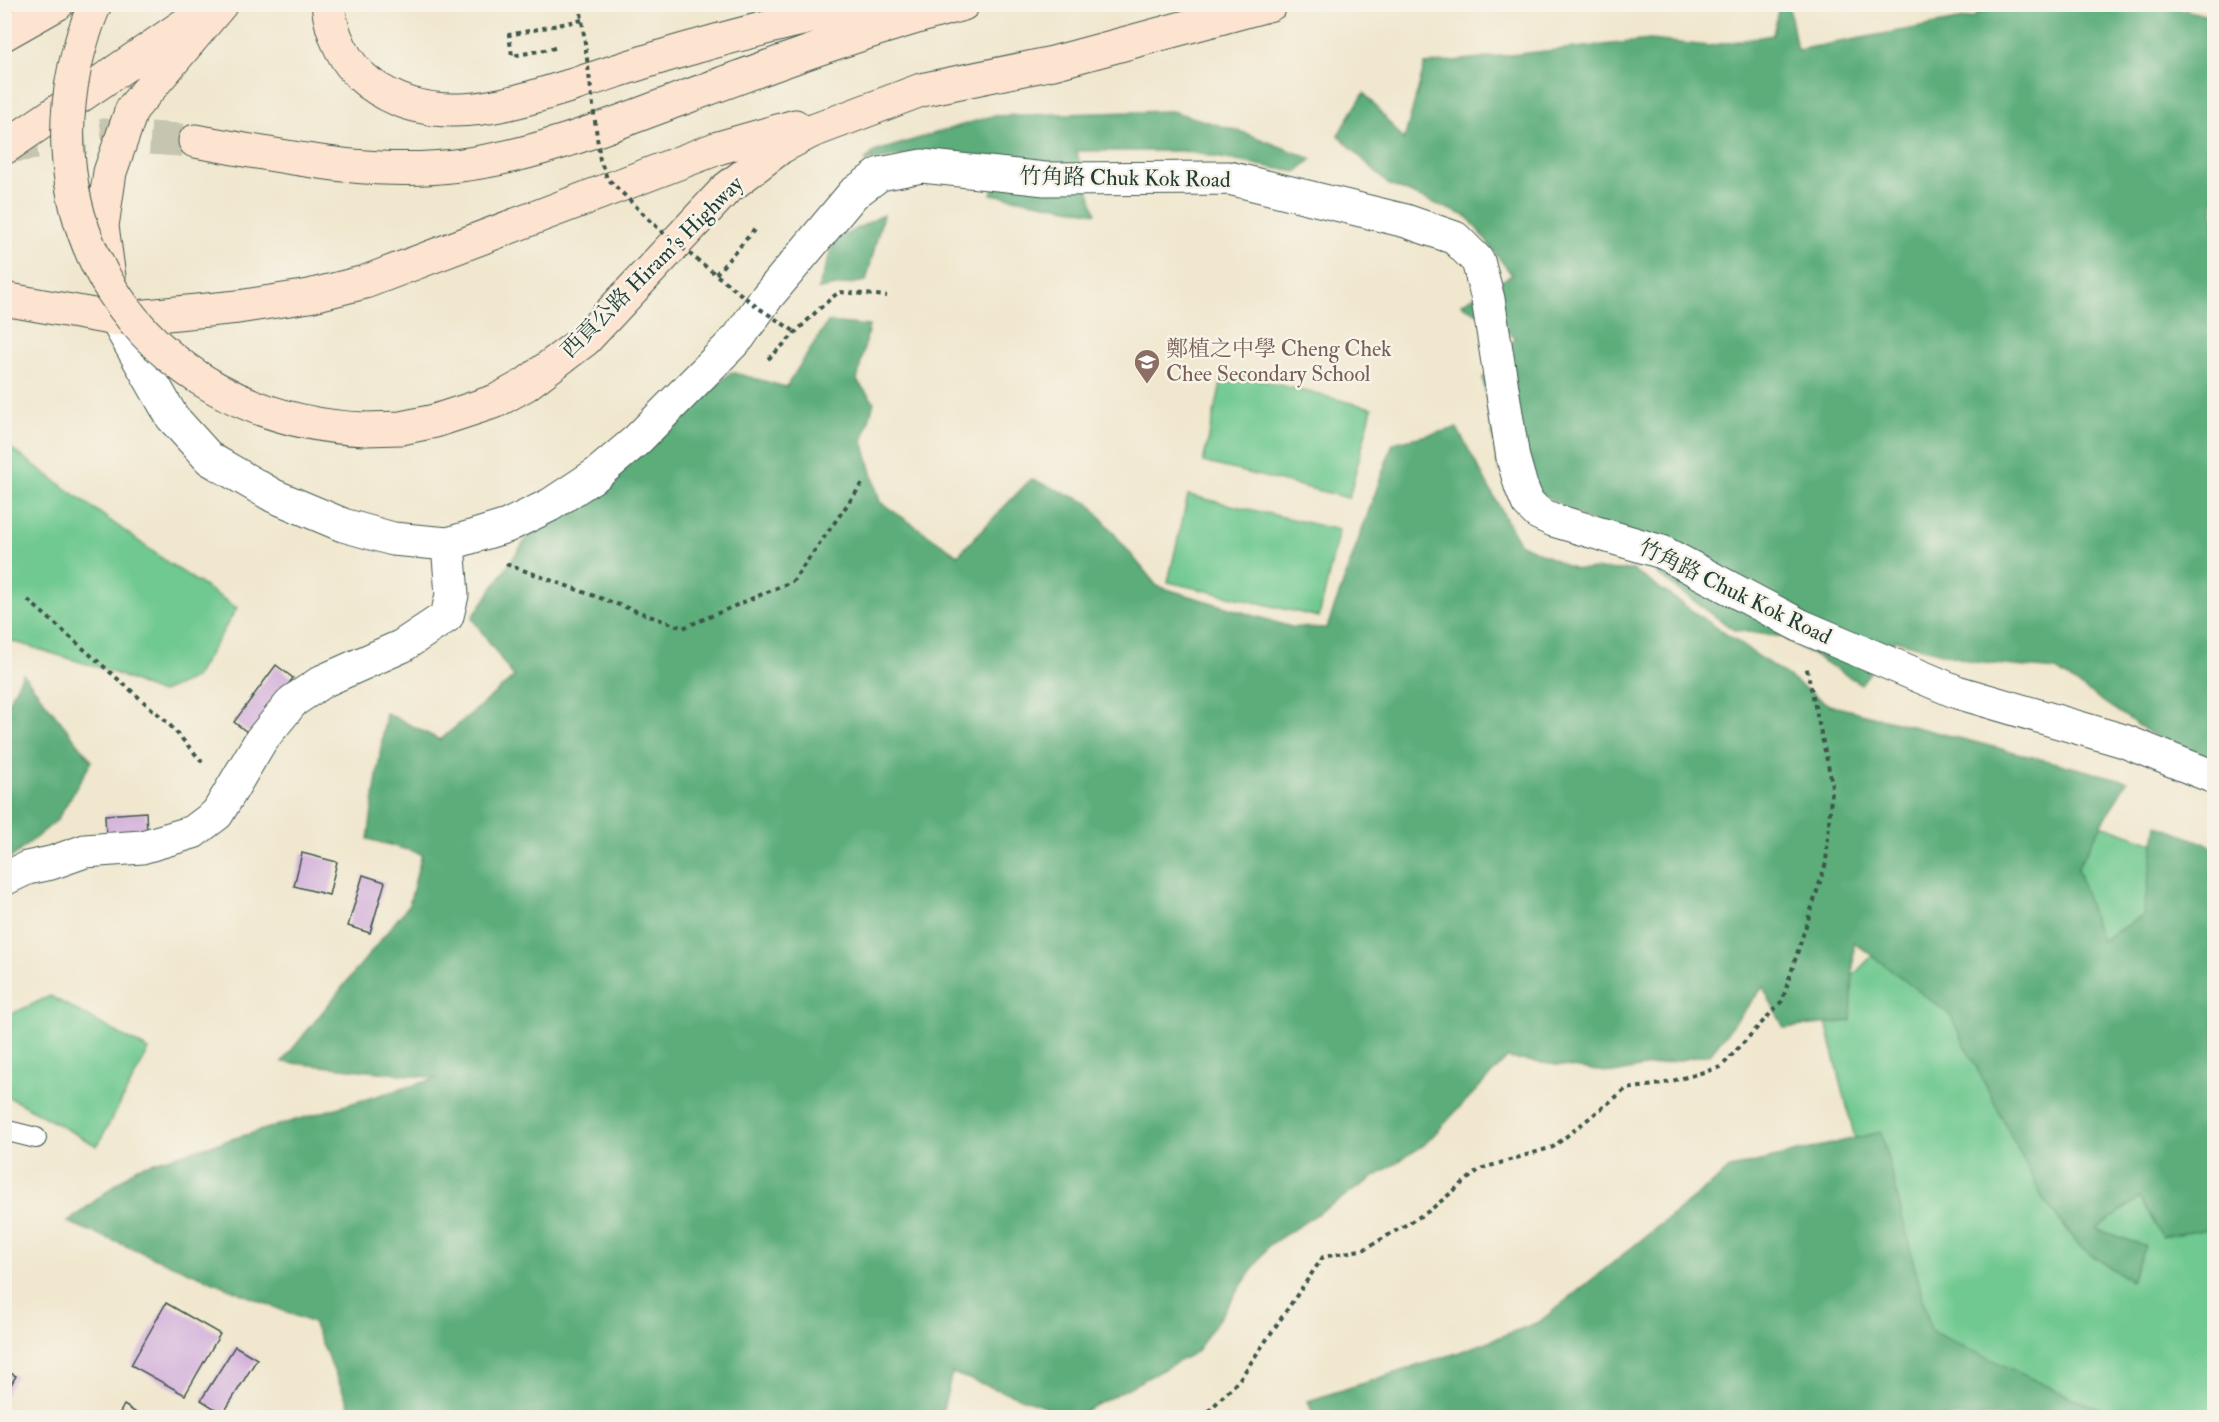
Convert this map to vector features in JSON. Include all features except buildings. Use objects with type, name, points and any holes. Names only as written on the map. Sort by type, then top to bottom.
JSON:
[{"type":"main road","name":"西貢公路 Hiram's Highway","points":[[95,4],[76,57],[70,87],[67,118],[68,152],[78,216],[102,273],[119,300],[159,347],[175,361],[212,387],[242,403],[303,422],[332,428],[365,429],[401,428],[435,421],[496,401],[525,385],[585,340],[701,213],[755,165],[781,147],[810,132],[921,90],[1053,63],[1271,4]]},
{"type":"main road","points":[[4,148],[214,4]]},
{"type":"main road","points":[[116,319],[102,226],[110,172],[132,109],[221,4]]},
{"type":"main road","points":[[328,4],[337,42],[362,77],[380,91],[404,103],[450,111],[471,111],[526,99],[695,47],[868,4]]},
{"type":"main road","points":[[195,141],[354,166],[411,169],[461,165],[550,146],[845,38],[963,4]]},
{"type":"main road","points":[[4,34],[55,5]]},
{"type":"main road","points":[[4,299],[116,319],[237,307],[309,296],[365,282],[718,148],[921,90]]},
{"type":"street","name":"竹角路 Chuk Kok Road","points":[[116,319],[172,417],[210,459],[274,496],[343,525],[393,539],[448,544],[507,526],[550,505],[597,474],[637,440],[739,337],[767,297],[853,194],[880,174],[922,166],[1045,179],[1228,178],[1406,221],[1455,238],[1478,261],[1488,299],[1513,458],[1528,503],[1538,513],[1553,520],[1662,552],[1801,626],[1957,692],[2124,741],[2214,777]]},
{"type":"street","points":[[4,879],[27,868],[51,863],[85,851],[142,847],[182,837],[193,832],[217,814],[267,732],[293,701],[323,681],[402,646],[447,616],[452,595],[448,544]]},
{"type":"lane","points":[[4,1130],[36,1138]]},
{"type":"path","points":[[580,4],[600,160],[607,178],[662,232],[717,273],[757,307],[797,333]]},
{"type":"path","points":[[555,48],[512,56],[509,35],[569,25],[582,20]]},
{"type":"path","points":[[717,273],[755,229]]},
{"type":"path","points":[[499,562],[683,628],[793,581],[862,484]]},
{"type":"path","points":[[28,600],[168,723],[208,769],[216,785],[217,814]]},
{"type":"path","points":[[1202,1418],[1239,1380],[1323,1257],[1365,1249],[1429,1211],[1480,1169],[1553,1147],[1626,1089],[1662,1084],[1721,1067],[1782,1001],[1826,863],[1832,783],[1809,684],[1801,626]]},
{"type":"green space","points":[[2160,4],[2214,17],[2214,762],[2150,733],[2056,670],[1974,662],[1895,640],[1861,684],[1783,637],[1734,630],[1657,574],[1657,559],[1499,470],[1483,378],[1516,337],[1461,304],[1512,275],[1468,217],[1388,184],[1338,135],[1364,93],[1404,140],[1425,64],[1650,40],[1709,46],[1773,35],[1779,5],[1789,6],[1797,50],[1974,17],[1985,5]]},
{"type":"green space","points":[[1171,111],[1245,133],[1312,159],[1296,172],[1183,151],[1076,151],[1096,213],[991,194],[1002,162],[921,154],[865,161],[874,152],[992,116]]},
{"type":"green space","points":[[883,215],[866,281],[818,289],[835,240]]},
{"type":"green space","points":[[828,322],[869,326],[857,381],[874,402],[863,441],[880,502],[958,555],[1031,479],[1089,503],[1157,586],[1291,627],[1327,628],[1393,443],[1457,428],[1519,543],[1574,569],[1633,570],[1829,705],[2127,781],[2077,868],[2101,941],[2143,916],[2157,825],[2214,847],[2214,1228],[2162,1237],[2140,1198],[2096,1229],[2145,1246],[2131,1281],[2082,1249],[2043,1199],[1950,1015],[1854,942],[1851,1021],[1784,1028],[1763,987],[1710,1054],[1614,1073],[1507,1058],[1424,1145],[1269,1245],[1196,1352],[1074,1417],[952,1373],[941,1417],[354,1417],[313,1323],[68,1222],[138,1167],[437,1078],[282,1062],[409,905],[422,854],[368,839],[386,713],[440,740],[514,677],[472,618],[531,532],[598,493],[731,372],[786,387]]},
{"type":"green space","points":[[1224,371],[1372,408],[1349,498],[1203,462]]},
{"type":"green space","points":[[5,444],[170,564],[237,608],[195,678],[160,693],[110,671],[5,639]]},
{"type":"green space","points":[[1188,495],[1339,530],[1319,617],[1168,582]]},
{"type":"green space","points":[[23,674],[92,761],[57,820],[5,863],[5,708]]},
{"type":"green space","points":[[2026,799],[2214,864],[2214,1417],[2053,1417],[1910,1358],[1822,1007]]},
{"type":"green space","points":[[50,996],[149,1050],[97,1146],[5,1095],[5,1017]]},
{"type":"green space","points":[[1881,1132],[1931,1331],[2077,1400],[2123,1417],[1314,1417],[1308,1401],[1457,1353],[1539,1322],[1731,1168]]},
{"type":"tunnel","points":[[4,147],[103,135],[195,141]]},
{"type":"place","name":"鄭植之中學 Cheng Chek Chee Secondary School","points":[[1147,385]]}]
